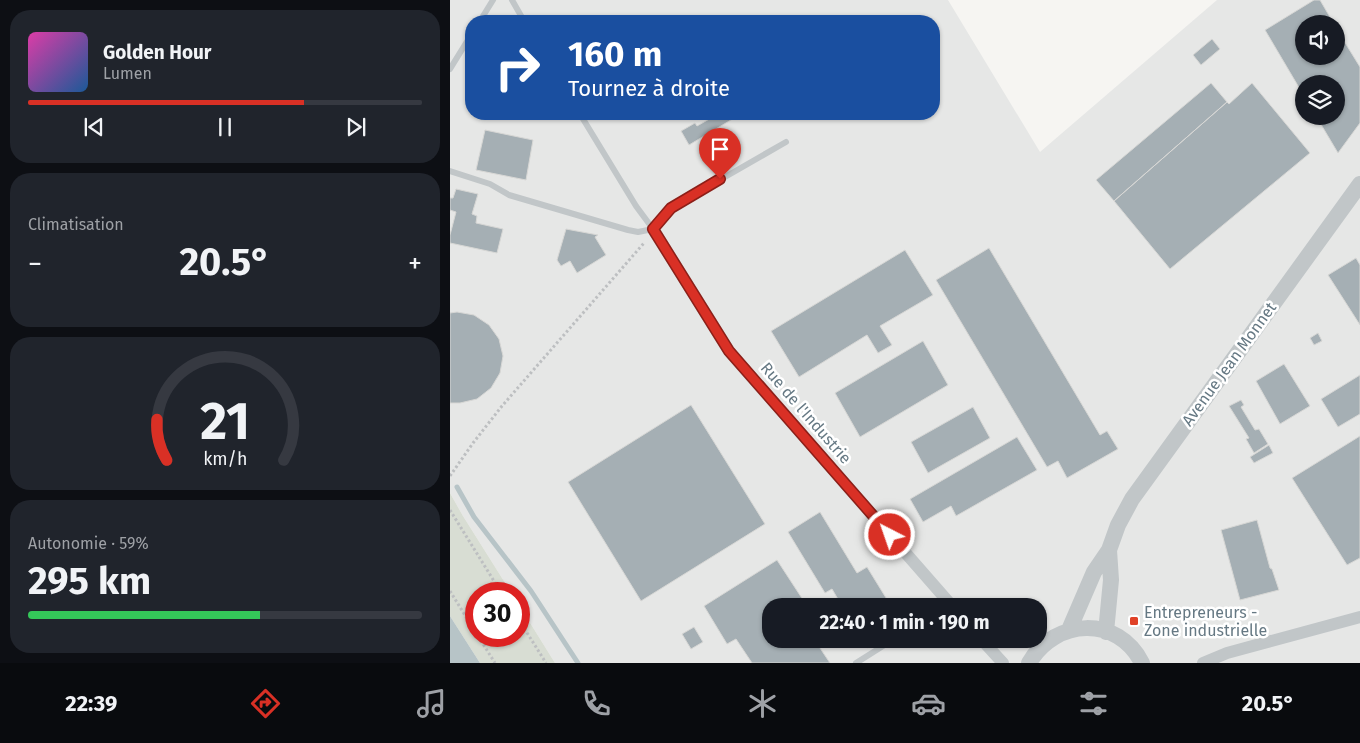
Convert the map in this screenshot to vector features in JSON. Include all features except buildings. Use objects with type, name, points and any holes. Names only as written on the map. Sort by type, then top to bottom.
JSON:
[{"type":"street","name":"Avenue Jean Monnet","points":[[1070,630],[1094,572],[1109,550],[1118,525],[1132,499],[1360,184]]},
{"type":"street","name":"Rue de l'Industrie","points":[[653,229],[729,351],[943,598]]},
{"type":"street","name":"Avenue Jean Monnet","points":[[1106,632],[1111,580],[1109,550]]},
{"type":"street","points":[[1203,663],[1227,653],[1360,617]]},
{"type":"street","points":[[1029,663],[1046,642],[1070,630],[1087,628],[1098,629],[1118,637],[1127,643],[1142,663]]},
{"type":"street","points":[[989,648],[1003,663]]},
{"type":"lane","points":[[484,15],[493,0]]},
{"type":"lane","points":[[512,0],[521,15]]},
{"type":"lane","points":[[450,69],[465,45]]},
{"type":"lane","points":[[584,120],[636,206],[653,229]]},
{"type":"lane","points":[[450,171],[490,184],[509,195],[638,232],[653,229],[671,208],[786,142]]},
{"type":"lane","points":[[856,663],[880,648]]},
{"type":"path","points":[[450,476],[502,406],[641,248],[653,229]]},
{"type":"path","points":[[450,510],[495,582]]},
{"type":"path","points":[[450,591],[465,615]]},
{"type":"path","points":[[530,638],[546,663]]},
{"type":"path","points":[[485,647],[495,663]]},
{"type":"shaded area","points":[[450,0],[948,0],[1040,152],[1217,0],[1360,0],[1360,663],[555,663],[530,623],[530,582],[504,582],[450,493]]},
{"type":"shaded area","points":[[450,493],[504,582],[465,582],[465,640],[450,616]]},
{"type":"shaded area","points":[[450,616],[465,640],[465,647],[470,647],[480,663],[450,663]]},
{"type":"shaded area","points":[[530,623],[555,663],[480,663],[470,647],[530,647]]},
{"type":"waterway","points":[[457,487],[474,517],[531,591],[578,663]]},
{"type":"place","name":"Entrepreneurs - Zone industrielle","points":[[1134,621]]},
{"type":"route","points":[[720,179],[671,208],[653,229],[729,351],[890,535]]}]
